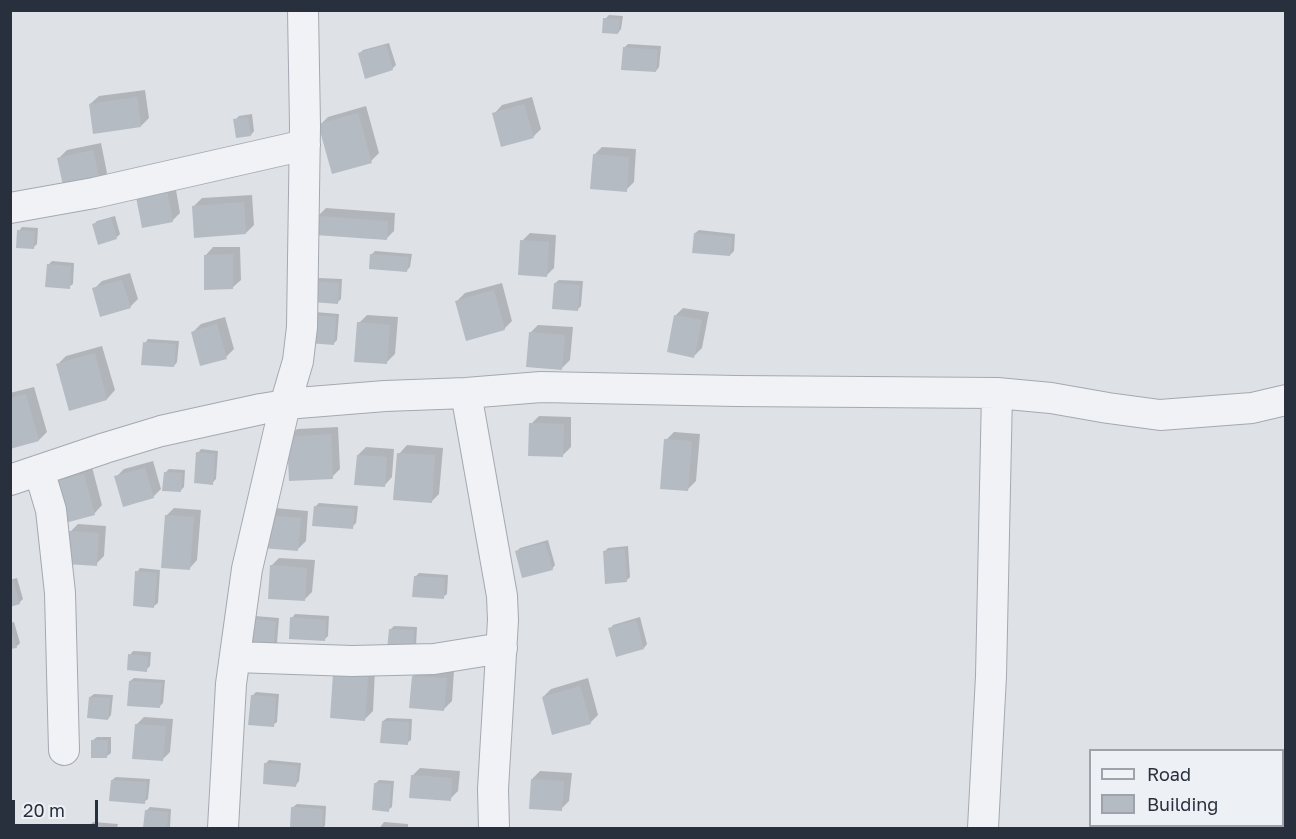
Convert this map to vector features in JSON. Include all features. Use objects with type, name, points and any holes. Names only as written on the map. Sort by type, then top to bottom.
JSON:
[{"type":"street","points":[[223,828],[231,684],[247,568],[297,361],[302,327],[305,145],[303,10]]},
{"type":"street","points":[[10,208],[94,193],[305,145]]},
{"type":"street","points":[[10,480],[105,447],[161,431],[285,405],[336,399],[541,387],[996,393],[1051,398],[1160,415],[1252,408],[1286,400]]},
{"type":"street","points":[[466,393],[502,596],[502,648],[493,789],[494,828]]},
{"type":"street","points":[[983,828],[991,676],[996,393]]},
{"type":"street","points":[[39,470],[51,510],[60,592],[64,750]]},
{"type":"street","points":[[235,657],[352,661],[434,659],[502,648]]},
{"type":"building","points":[[603,18],[620,19],[618,34],[602,33]]},
{"type":"building","points":[[386,45],[393,70],[365,79],[358,53]]},
{"type":"building","points":[[623,47],[658,50],[656,72],[621,70]]},
{"type":"building","points":[[137,97],[141,127],[93,134],[89,104]]},
{"type":"building","points":[[524,104],[534,138],[501,147],[492,113]]},
{"type":"building","points":[[358,113],[372,163],[332,174],[318,124]]},
{"type":"building","points":[[248,117],[251,136],[236,138],[233,119]]},
{"type":"building","points":[[93,150],[100,182],[64,190],[57,158]]},
{"type":"building","points":[[593,154],[629,157],[627,192],[590,189]]},
{"type":"building","points":[[167,191],[173,222],[142,228],[136,197]]},
{"type":"building","points":[[244,202],[246,234],[194,238],[192,206]]},
{"type":"building","points":[[316,216],[388,221],[387,240],[315,235]]},
{"type":"building","points":[[111,218],[117,239],[98,245],[92,224]]},
{"type":"building","points":[[17,230],[35,231],[34,249],[16,248]]},
{"type":"building","points":[[694,233],[732,237],[730,256],[692,253]]},
{"type":"building","points":[[520,240],[549,242],[547,277],[518,275]]},
{"type":"building","points":[[233,254],[233,289],[204,290],[204,255]]},
{"type":"building","points":[[370,254],[409,257],[407,272],[369,269]]},
{"type":"building","points":[[47,264],[71,266],[70,289],[45,287]]},
{"type":"building","points":[[122,280],[131,308],[100,317],[92,288]]},
{"type":"building","points":[[314,281],[339,283],[338,304],[312,302]]},
{"type":"building","points":[[554,283],[580,285],[578,311],[552,309]]},
{"type":"building","points":[[494,290],[505,330],[466,341],[455,301]]},
{"type":"building","points":[[310,315],[336,317],[334,345],[308,343]]},
{"type":"building","points":[[674,315],[702,320],[694,358],[667,352]]},
{"type":"building","points":[[357,322],[390,325],[387,364],[354,362]]},
{"type":"building","points":[[217,324],[227,359],[200,366],[191,332]]},
{"type":"building","points":[[529,332],[565,335],[562,370],[526,367]]},
{"type":"building","points":[[143,342],[176,344],[174,367],[141,365]]},
{"type":"building","points":[[95,353],[107,400],[69,411],[56,364]]},
{"type":"building","points":[[26,394],[39,441],[10,449],[10,398]]},
{"type":"building","points":[[529,423],[564,424],[563,457],[528,456]]},
{"type":"building","points":[[331,434],[333,479],[289,481],[287,437]]},
{"type":"building","points":[[664,439],[692,441],[688,491],[660,489]]},
{"type":"building","points":[[196,452],[215,454],[213,485],[194,483]]},
{"type":"building","points":[[397,453],[435,455],[432,503],[393,500]]},
{"type":"building","points":[[357,455],[387,457],[385,487],[354,485]]},
{"type":"building","points":[[145,468],[154,498],[123,507],[114,476]]},
{"type":"building","points":[[164,472],[182,473],[181,492],[162,491]]},
{"type":"building","points":[[84,474],[95,515],[65,523],[54,482]]},
{"type":"building","points":[[314,506],[355,509],[353,529],[312,526]]},
{"type":"building","points":[[165,515],[194,517],[190,570],[161,568]]},
{"type":"building","points":[[265,515],[301,518],[298,551],[262,548]]},
{"type":"building","points":[[69,531],[99,533],[97,566],[66,564]]},
{"type":"building","points":[[545,543],[553,570],[522,578],[515,551]]},
{"type":"building","points":[[625,549],[627,582],[605,584],[603,551]]},
{"type":"building","points":[[270,565],[307,568],[305,601],[268,599]]},
{"type":"building","points":[[135,571],[157,573],[154,608],[133,606]]},
{"type":"building","points":[[414,576],[445,578],[444,599],[412,597]]},
{"type":"building","points":[[13,581],[20,604],[10,607],[10,582]]},
{"type":"building","points":[[290,617],[326,620],[325,641],[289,639]]},
{"type":"building","points":[[250,619],[276,621],[273,648],[248,646]]},
{"type":"building","points":[[636,620],[644,649],[616,657],[608,628]]},
{"type":"building","points":[[10,626],[17,648],[10,649]]},
{"type":"building","points":[[389,629],[414,630],[413,652],[387,650]]},
{"type":"building","points":[[128,654],[148,656],[147,672],[127,670]]},
{"type":"building","points":[[333,674],[368,677],[365,721],[330,718]]},
{"type":"building","points":[[412,676],[447,678],[444,711],[409,708]]},
{"type":"building","points":[[129,681],[162,683],[160,708],[127,706]]},
{"type":"building","points":[[580,686],[591,724],[552,735],[542,697]]},
{"type":"building","points":[[251,695],[276,697],[274,727],[248,725]]},
{"type":"building","points":[[89,697],[110,698],[108,720],[87,718]]},
{"type":"building","points":[[382,721],[409,722],[408,745],[380,743]]},
{"type":"building","points":[[135,724],[166,726],[163,761],[132,759]]},
{"type":"building","points":[[91,740],[108,740],[107,758],[91,758]]},
{"type":"building","points":[[264,763],[298,766],[296,787],[263,784]]},
{"type":"building","points":[[411,775],[452,778],[451,801],[409,798]]},
{"type":"building","points":[[531,779],[564,781],[562,811],[529,809]]},
{"type":"building","points":[[111,780],[147,782],[145,804],[109,801]]},
{"type":"building","points":[[374,783],[391,784],[389,812],[372,810]]},
{"type":"building","points":[[291,807],[323,809],[322,828],[290,828]]},
{"type":"building","points":[[145,810],[168,812],[167,828],[143,828]]}]
